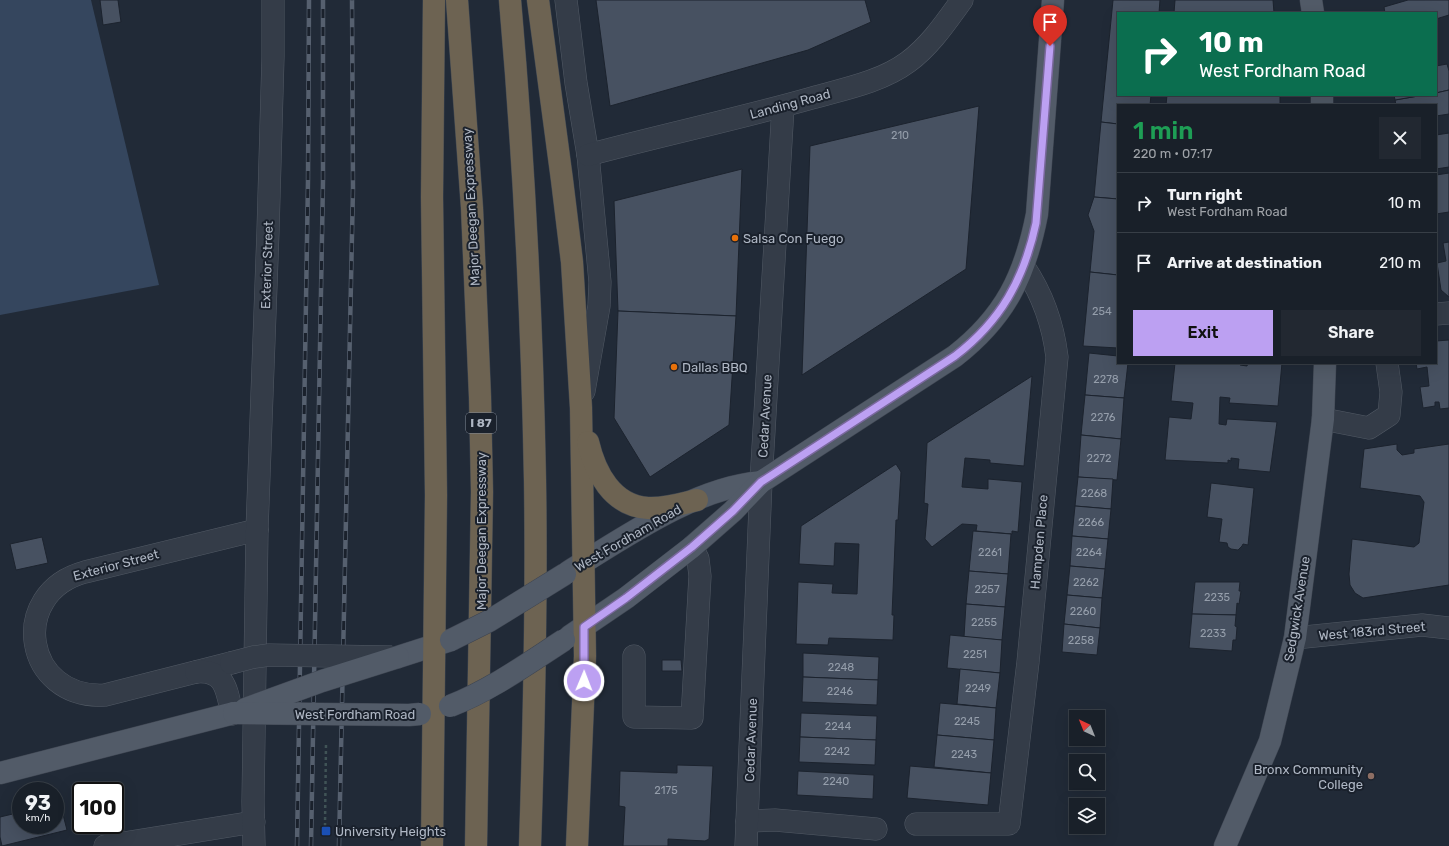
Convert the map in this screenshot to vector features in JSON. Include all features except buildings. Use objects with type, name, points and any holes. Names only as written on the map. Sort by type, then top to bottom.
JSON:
[{"type":"highway","points":[[432,846],[435,710],[436,441],[432,286],[434,0]]},
{"type":"highway","name":"Major Deegan Expressway","points":[[457,0],[471,192],[482,492],[476,846]]},
{"type":"highway","points":[[510,0],[528,276],[535,480],[535,594],[530,846]]},
{"type":"highway","points":[[538,0],[571,255],[581,408],[584,681],[577,846]]},
{"type":"highway","points":[[581,408],[588,444],[594,461],[606,484],[620,499],[648,508],[675,505],[697,500]]},
{"type":"main road","name":"West Fordham Road","points":[[233,714],[409,715],[435,710],[481,692],[504,680],[626,598],[692,547],[733,511],[761,482],[940,367],[970,345],[995,317],[1016,284],[1024,267],[1030,248],[1037,214],[1053,0]]},
{"type":"main road","points":[[1311,0],[1313,12]]},
{"type":"main road","name":"Sedgwick Avenue","points":[[1225,846],[1270,741],[1295,638],[1323,419],[1325,364]]},
{"type":"main road","name":"West Fordham Road","points":[[3,772],[233,714],[314,684],[435,645],[489,621],[640,528],[697,500],[747,483],[761,482]]},
{"type":"street","name":"Exterior Street","points":[[254,846],[258,530],[273,57],[273,0]]},
{"type":"street","points":[[566,0],[576,83],[588,154],[600,282],[600,295],[581,408]]},
{"type":"street","name":"Landing Road","points":[[588,154],[782,106],[871,81],[908,62],[924,48],[962,0]]},
{"type":"street","name":"Cedar Avenue","points":[[746,846],[761,482],[782,106]]},
{"type":"street","name":"Hampden Place","points":[[916,824],[1010,824],[1029,654],[1056,357],[1051,324],[1044,301],[1038,288],[1024,267]]},
{"type":"street","points":[[1437,314],[1449,313]]},
{"type":"street","points":[[1323,419],[1369,428],[1389,415],[1391,392],[1387,364]]},
{"type":"street","name":"Exterior Street","points":[[258,530],[78,574],[64,580],[53,588],[44,599],[38,611],[34,631],[35,644],[39,657],[50,674],[60,684],[72,690],[92,695],[105,695],[254,657],[269,655],[398,657]]},
{"type":"street","points":[[634,656],[634,717],[692,718],[700,576],[698,559],[692,547]]},
{"type":"street","name":"West 183rd Street","points":[[1295,638],[1422,625],[1449,628]]},
{"type":"street","name":"Exterior Street","points":[[191,673],[212,673],[221,679],[226,689],[233,714]]},
{"type":"street","points":[[105,846],[254,812]]},
{"type":"street","points":[[747,821],[775,820],[876,829]]},
{"type":"path","points":[[325,826],[326,744]]},
{"type":"water","points":[[0,0],[91,0],[159,285],[0,315]]},
{"type":"railway","points":[[297,846],[308,180],[309,0]]},
{"type":"railway","points":[[311,846],[323,181],[323,0]]},
{"type":"railway","points":[[339,846],[353,188],[352,0]]},
{"type":"place","name":"Salsa Con Fuego","points":[[735,238]]},
{"type":"place","name":"Dallas BBQ","points":[[674,367]]},
{"type":"place","name":"Bronx Community College","points":[[1371,776]]},
{"type":"place","name":"University Heights","points":[[326,831]]},
{"type":"route","points":[[584,681],[584,627],[626,598],[692,547],[733,511],[761,482],[940,367],[970,345],[984,331],[1007,301],[1024,267],[1036,223],[1050,46]]}]
